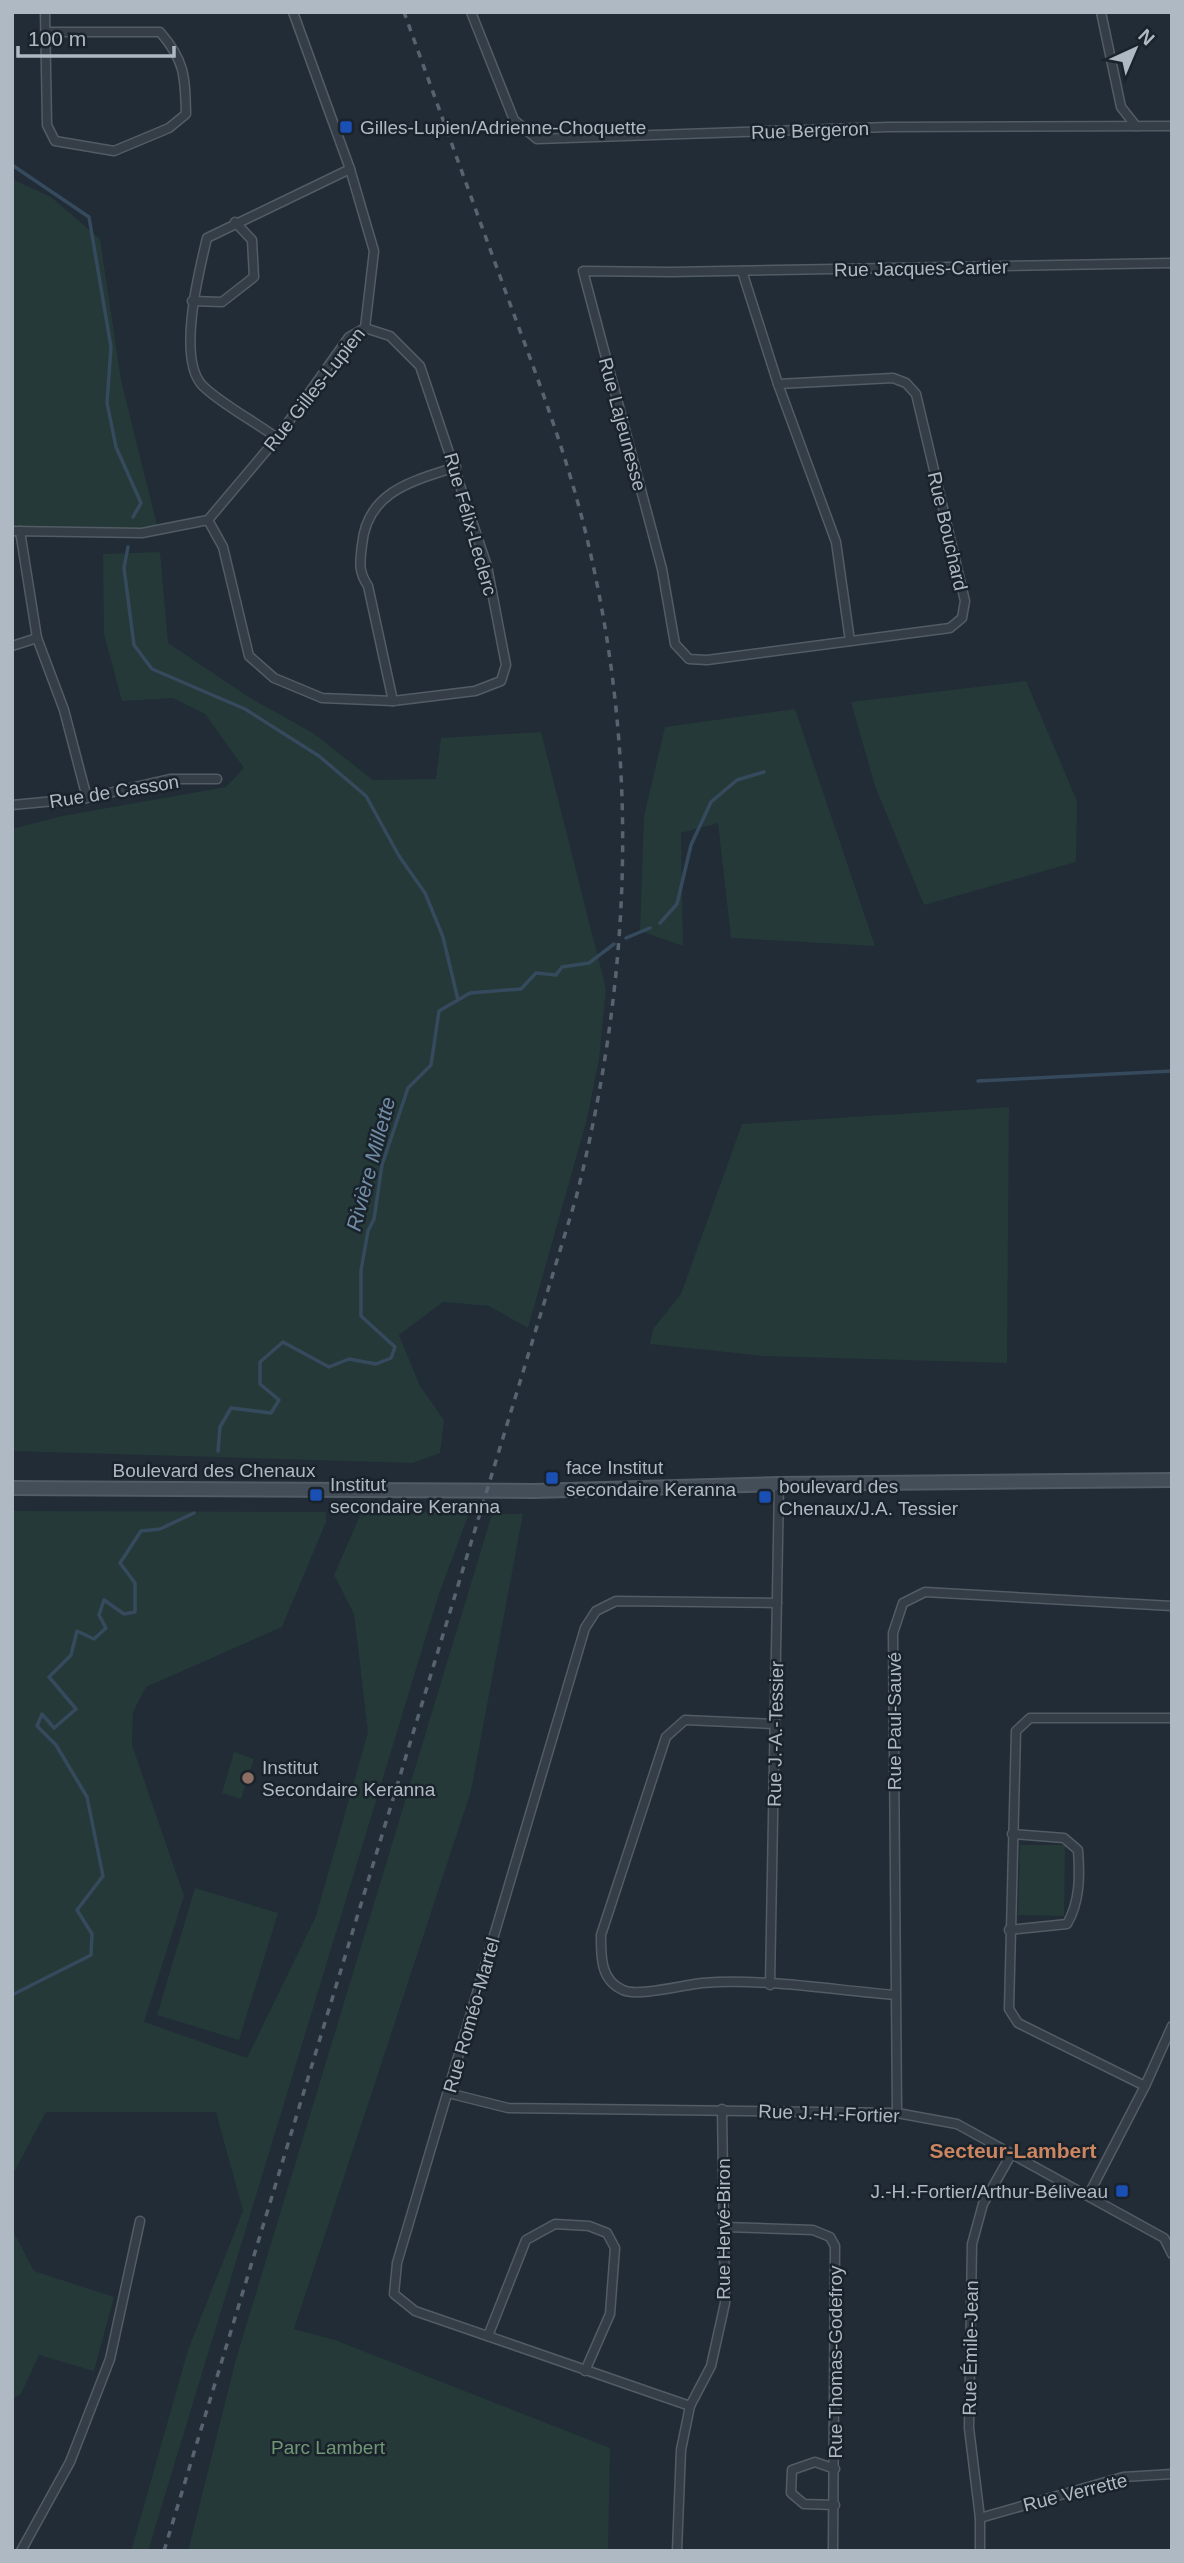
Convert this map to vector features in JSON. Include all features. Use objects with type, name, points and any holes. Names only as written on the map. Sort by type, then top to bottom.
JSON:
[{"type":"main road","name":"Boulevard des Chenaux","points":[[12,1488],[489,1488],[534,1491],[779,1484],[1172,1480]]},
{"type":"street","points":[[45,12],[47,125],[55,141],[114,151],[169,128],[186,114],[185,75],[178,52],[160,32],[46,32]]},
{"type":"street","name":"Rue Gilles-Lupien","points":[[208,520],[277,438],[349,337],[365,328],[374,251],[350,169],[293,12]]},
{"type":"street","name":"Rue Bergeron","points":[[471,12],[514,120],[537,139],[888,127],[1172,126]]},
{"type":"street","points":[[1101,12],[1121,107],[1136,126]]},
{"type":"street","points":[[277,438],[202,385],[192,368],[192,301],[207,238],[235,222],[350,169]]},
{"type":"street","points":[[192,301],[222,302],[254,277],[252,240],[235,222]]},
{"type":"street","name":"Rue Jacques-Cartier","points":[[671,272],[1172,263]]},
{"type":"street","name":"Rue Lajeunesse","points":[[671,272],[583,271],[662,569],[675,644],[689,659]]},
{"type":"street","points":[[742,271],[778,384],[835,542],[850,641]]},
{"type":"street","name":"Rue Félix-Leclerc","points":[[208,520],[223,547],[249,656],[274,678],[322,698],[393,701],[474,691],[501,681],[506,665],[487,566],[420,366],[390,336],[365,328]]},
{"type":"street","name":"Rue Bouchard","points":[[689,659],[707,660],[950,628],[962,618],[965,601],[916,394],[906,383],[892,378],[778,384]]},
{"type":"street","points":[[393,701],[368,586],[359,573],[363,532],[382,498],[404,483],[456,467]]},
{"type":"street","points":[[87,797],[64,710],[37,638],[16,531],[142,533],[208,520]]},
{"type":"street","points":[[12,646],[37,638]]},
{"type":"street","name":"Rue de Casson","points":[[12,805],[87,797],[170,779],[217,779]]},
{"type":"street","name":"Rue J.-A.-Tessier","points":[[771,1985],[779,1484]]},
{"type":"street","name":"Rue Paul-Sauvé","points":[[897,2113],[893,1633],[903,1603],[925,1592],[1172,1606]]},
{"type":"street","name":"Rue Roméo-Martel","points":[[690,2406],[415,2311],[394,2294],[397,2263],[584,1628],[605,1605],[615,1601],[777,1603]]},
{"type":"street","points":[[1145,2086],[1018,2023],[1009,2009],[1016,1731],[1030,1718],[1172,1718]]},
{"type":"street","points":[[775,1724],[695,1719],[685,1720],[671,1730],[663,1745],[601,1934],[601,1959],[607,1975],[613,1985],[631,1994],[705,1983],[771,1985],[895,1995]]},
{"type":"street","points":[[1009,1930],[1067,1924],[1077,1908],[1079,1860],[1078,1850],[1063,1838],[1012,1834]]},
{"type":"street","points":[[1089,2194],[1145,2086],[1172,2026]]},
{"type":"street","name":"Rue J.-H.-Fortier","points":[[448,2093],[509,2108],[897,2113],[957,2124],[1089,2194],[1164,2238],[1172,2254]]},
{"type":"street","name":"Rue Hervé-Biron","points":[[677,2551],[681,2450],[690,2406],[711,2366],[725,2303],[722,2109]]},
{"type":"street","name":"Rue Émile-Jean","points":[[980,2551],[980,2518],[969,2428],[972,2244],[983,2204],[1012,2153]]},
{"type":"street","points":[[21,2551],[70,2462],[110,2359],[141,2221]]},
{"type":"street","points":[[488,2336],[526,2240],[555,2224],[589,2226],[607,2233],[615,2248],[610,2314],[585,2371]]},
{"type":"street","name":"Rue Thomas-Godefroy","points":[[725,2227],[813,2230],[830,2237],[835,2246],[833,2551]]},
{"type":"street","name":"Rue Thomas-Godefroy","points":[[835,2469],[815,2462],[792,2470],[791,2493],[804,2504],[835,2505]]},
{"type":"street","name":"Rue Verrette","points":[[980,2518],[1123,2477],[1172,2474]]},
{"type":"green space","points":[[12,179],[51,197],[100,239],[121,380],[158,529],[12,530]]},
{"type":"green space","points":[[160,552],[168,643],[247,696],[313,733],[373,780],[436,779],[441,738],[541,732],[606,989],[599,1059],[587,1119],[528,1328],[489,1306],[443,1302],[399,1335],[420,1386],[444,1420],[440,1453],[413,1463],[12,1451],[12,829],[62,816],[226,787],[244,768],[205,714],[173,698],[122,701],[104,634],[103,554]]},
{"type":"green space","points":[[1026,681],[1077,801],[1076,862],[924,905],[875,786],[851,702]]},
{"type":"green space","points":[[795,709],[875,946],[731,938],[718,823],[681,833],[683,946],[640,931],[644,816],[665,727]]},
{"type":"green space","points":[[1009,1107],[1007,1363],[764,1356],[650,1344],[653,1329],[681,1294],[742,1124]]},
{"type":"green space","points":[[12,1511],[326,1512],[326,1522],[282,1627],[146,1687],[133,1712],[132,1745],[184,1896],[144,2022],[247,2058],[316,1916],[368,1732],[354,1614],[334,1575],[362,1511],[469,1513],[438,1597],[148,2551],[131,2551],[188,2350],[243,2211],[216,2112],[46,2112],[12,2176]]},
{"type":"green space","name":"Parc Lambert","points":[[492,1514],[523,1514],[471,1791],[294,2329],[335,2340],[610,2448],[608,2551],[188,2551],[236,2359]]},
{"type":"green space","points":[[234,1752],[254,1759],[241,1799],[222,1793]]},
{"type":"green space","points":[[1020,1845],[1065,1845],[1064,1916],[1018,1915]]},
{"type":"green space","points":[[195,1888],[278,1913],[239,2040],[157,2015]]},
{"type":"green space","points":[[12,2229],[34,2271],[114,2297],[94,2371],[39,2355],[21,2394],[12,2399]]},
{"type":"waterway","name":"Rivière Millette","points":[[12,165],[89,217],[111,347],[107,403],[116,447],[141,503],[133,517]]},
{"type":"waterway","name":"Rivière Millette","points":[[128,547],[124,568],[134,645],[152,669],[245,709],[319,756],[366,796],[399,856],[425,893],[443,937],[458,1000],[439,1011],[431,1065],[408,1088],[382,1165],[374,1219],[368,1231],[361,1270],[361,1316],[395,1347],[391,1358],[376,1364],[349,1359],[329,1367],[283,1342],[260,1362],[260,1384],[279,1400],[271,1413],[231,1408],[220,1427],[218,1451]]},
{"type":"waterway","points":[[660,923],[677,904],[691,845],[711,802],[737,780],[764,772]]},
{"type":"waterway","points":[[626,938],[650,928]]},
{"type":"waterway","points":[[458,1000],[470,993],[521,989],[536,973],[556,975],[562,967],[589,963],[614,944]]},
{"type":"waterway","points":[[978,1081],[1172,1071]]},
{"type":"waterway","name":"Rivière Millette","points":[[12,1995],[91,1955],[92,1934],[77,1910],[103,1876],[87,1797],[56,1745],[37,1726],[42,1714],[54,1728],[76,1709],[49,1677],[71,1655],[77,1631],[94,1639],[106,1628],[99,1615],[104,1600],[124,1614],[135,1612],[135,1583],[120,1563],[141,1531],[160,1529],[194,1513]]},
{"type":"railway","points":[[164,2551],[576,1198],[608,1035],[618,954],[622,792],[616,711],[605,629],[589,547],[553,423],[404,12]]},
{"type":"place","name":"Gilles-Lupien/Adrienne-Choquette","points":[[346,127]]},
{"type":"place","name":"face Institut secondaire Keranna","points":[[552,1478]]},
{"type":"place","name":"Institut secondaire Keranna","points":[[316,1495]]},
{"type":"place","name":"boulevard des Chenaux/J.A. Tessier","points":[[765,1497]]},
{"type":"place","name":"Institut Secondaire Keranna","points":[[248,1778]]},
{"type":"place","name":"J.-H.-Fortier/Arthur-Béliveau","points":[[1122,2191]]},
{"type":"district","name":"Secteur-Lambert","points":[[1013,2151]]}]
